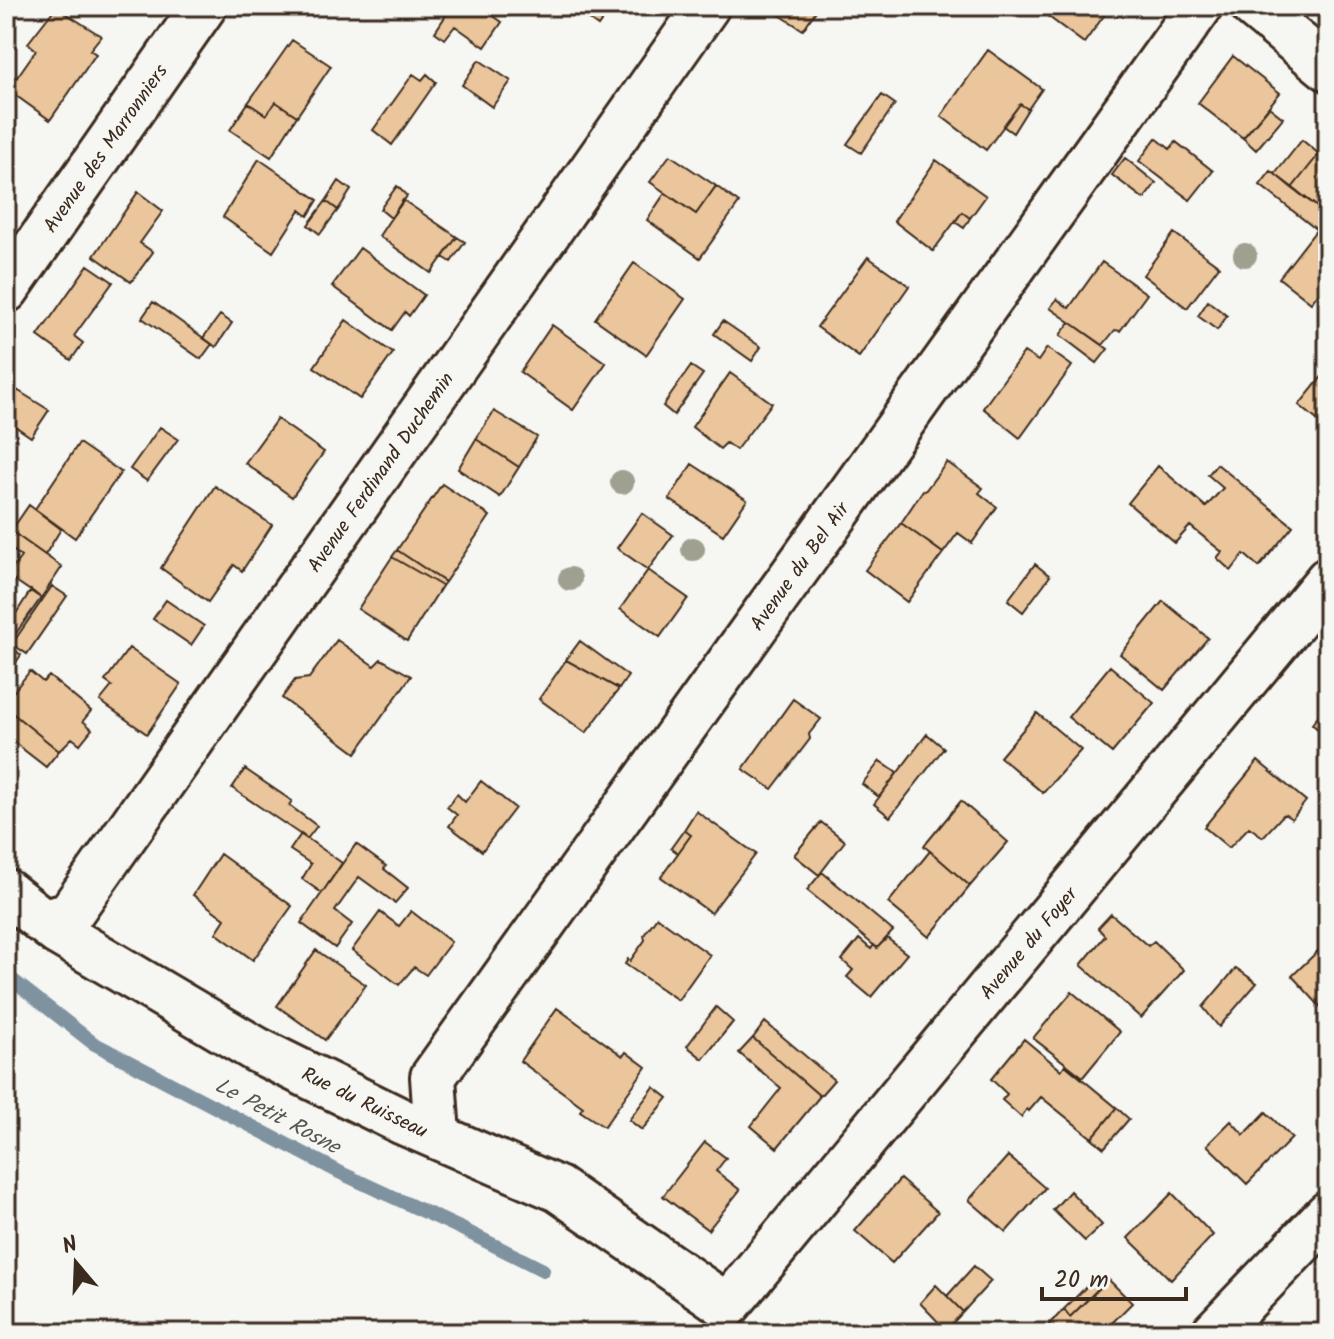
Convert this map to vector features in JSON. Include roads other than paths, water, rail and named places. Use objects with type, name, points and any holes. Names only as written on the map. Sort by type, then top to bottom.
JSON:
[{"type":"street","name":"Avenue des Marronniers","points":[[6,290],[204,6]]},
{"type":"street","name":"Avenue Ferdinand Duchemin","points":[[42,921],[69,915],[707,6]]},
{"type":"street","name":"Avenue du Bel Air","points":[[437,1136],[433,1077],[1200,6]]},
{"type":"street","points":[[1253,6],[1328,68]]},
{"type":"street","name":"Avenue du Foyer","points":[[727,1306],[1328,580]]},
{"type":"street","name":"Rue du Ruisseau","points":[[6,892],[70,940],[257,1050],[401,1121],[558,1189],[727,1306]]},
{"type":"street","points":[[1214,1333],[1328,1214]]},
{"type":"waterway","name":"Le Petit Rosne","points":[[6,975],[93,1043],[341,1173],[543,1270]]}]
